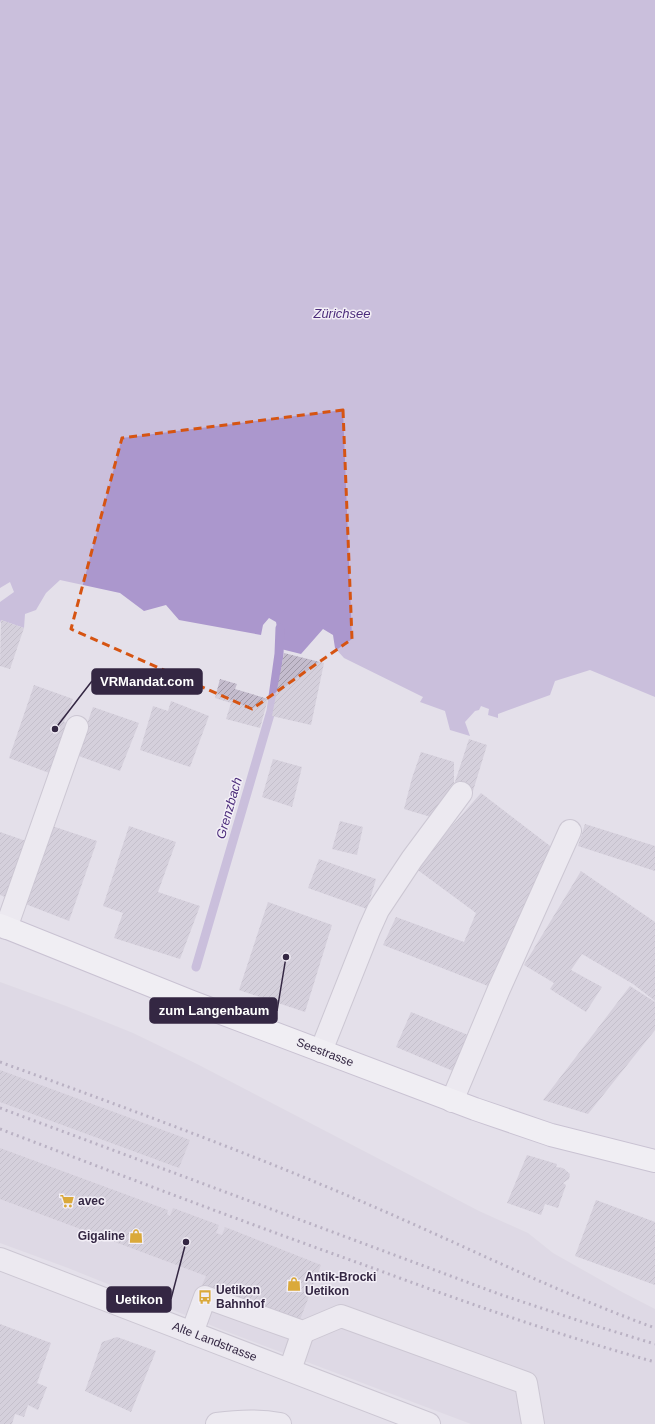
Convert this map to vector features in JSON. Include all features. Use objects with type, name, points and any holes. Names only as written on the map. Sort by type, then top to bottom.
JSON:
[{"type":"main road","name":"Seestrasse","points":[[3,927],[138,981],[452,1100],[551,1135],[655,1161]]},
{"type":"street","points":[[3,927],[77,727]]},
{"type":"street","points":[[321,1051],[378,910],[412,859],[461,793]]},
{"type":"street","points":[[452,1100],[505,974],[570,831]]},
{"type":"street","name":"Alte Landstrasse","points":[[0,1259],[429,1424]]},
{"type":"street","points":[[192,1333],[205,1297],[302,1332],[341,1316],[526,1383],[533,1424]]},
{"type":"street","points":[[290,1370],[302,1332]]},
{"type":"street","points":[[217,1424],[236,1422],[267,1422],[280,1424]]},
{"type":"highlighted area","points":[[343,410],[352,639],[252,709],[71,629],[122,438]]},
{"type":"shaded area","points":[[0,982],[66,1006],[133,1033],[197,1064],[479,1211],[528,1233],[553,1253],[655,1309],[655,1424],[471,1424],[225,1331],[68,1268],[0,1243]]},
{"type":"water","name":"Zürichsee","points":[[0,0],[655,0],[655,697],[590,670],[555,681],[550,695],[498,714],[498,718],[488,715],[489,709],[481,706],[479,710],[475,711],[465,722],[470,736],[450,730],[445,711],[420,702],[423,697],[344,658],[335,648],[333,635],[323,629],[301,654],[281,649],[276,622],[269,618],[263,625],[261,635],[179,620],[166,605],[144,611],[120,593],[60,580],[46,593],[36,610],[25,614],[24,628],[1,620],[0,623],[0,602],[14,592],[10,582],[0,588]]},
{"type":"building","points":[[1,620],[24,628],[10,669],[0,666]]},
{"type":"building","points":[[284,653],[324,663],[311,725],[272,716]]},
{"type":"building","points":[[220,679],[237,684],[235,689],[268,699],[260,728],[226,719],[231,703],[215,698]]},
{"type":"building","points":[[34,685],[73,699],[64,722],[70,724],[52,774],[9,758]]},
{"type":"building","points":[[171,701],[209,716],[190,767],[140,750],[153,706],[168,711]]},
{"type":"building","points":[[93,707],[139,723],[120,771],[76,755]]},
{"type":"building","points":[[469,739],[487,745],[473,791],[454,785]]},
{"type":"building","points":[[421,752],[454,762],[454,785],[431,817],[404,809]]},
{"type":"building","points":[[273,759],[302,767],[292,807],[262,797]]},
{"type":"building","points":[[481,793],[554,849],[488,986],[383,945],[396,917],[464,942],[476,913],[415,868]]},
{"type":"building","points":[[340,821],[363,827],[357,855],[332,849]]},
{"type":"building","points":[[585,824],[655,846],[655,871],[578,846]]},
{"type":"building","points":[[52,826],[97,841],[69,921],[23,903]]},
{"type":"building","points":[[129,826],[176,842],[158,892],[200,906],[180,959],[114,938],[123,913],[103,906]]},
{"type":"building","points":[[0,832],[26,841],[8,898],[0,895]]},
{"type":"building","points":[[319,859],[376,879],[367,909],[308,888]]},
{"type":"building","points":[[581,871],[655,922],[655,1001],[633,984],[582,954],[571,970],[602,987],[586,1012],[550,989],[554,983],[524,965]]},
{"type":"building","points":[[268,902],[332,925],[305,1012],[239,990]]},
{"type":"building","points":[[630,986],[655,1002],[655,1030],[588,1114],[543,1100]]},
{"type":"building","points":[[411,1012],[468,1035],[453,1071],[396,1047]]},
{"type":"building","points":[[0,1070],[190,1140],[179,1168],[0,1102]]},
{"type":"building","points":[[0,1148],[168,1210],[167,1214],[170,1216],[173,1208],[219,1225],[216,1233],[222,1235],[225,1227],[321,1265],[298,1325],[201,1287],[206,1276],[0,1199]]},
{"type":"building","points":[[527,1155],[557,1164],[556,1167],[563,1168],[570,1174],[569,1179],[563,1183],[566,1185],[558,1208],[545,1204],[541,1215],[507,1203]]},
{"type":"building","points":[[596,1200],[655,1222],[655,1285],[575,1256]]},
{"type":"building","points":[[0,1324],[51,1343],[37,1383],[47,1387],[38,1410],[28,1405],[24,1417],[15,1414],[12,1424],[0,1424]]},
{"type":"building","points":[[117,1337],[156,1351],[131,1412],[85,1391],[102,1342]]},
{"type":"waterway","name":"Grenzbach","points":[[196,967],[271,711],[279,654],[280,628]]},
{"type":"railway","points":[[0,1062],[177,1127],[264,1161],[389,1213],[578,1298],[655,1328]]},
{"type":"railway","points":[[0,1108],[499,1294],[655,1344]]},
{"type":"railway","points":[[0,1129],[231,1216],[511,1318],[655,1362]]},
{"type":"place","name":"VRMandat.com","points":[[55,729]]},
{"type":"place","name":"zum Langenbaum","points":[[286,957]]},
{"type":"place","name":"avec","points":[[67,1201]]},
{"type":"place","name":"Gigaline","points":[[136,1236]]},
{"type":"place","name":"Uetikon","points":[[186,1242]]},
{"type":"place","name":"Antik-Brocki Uetikon","points":[[294,1284]]},
{"type":"place","name":"Uetikon Bahnhof","points":[[205,1297]]}]
